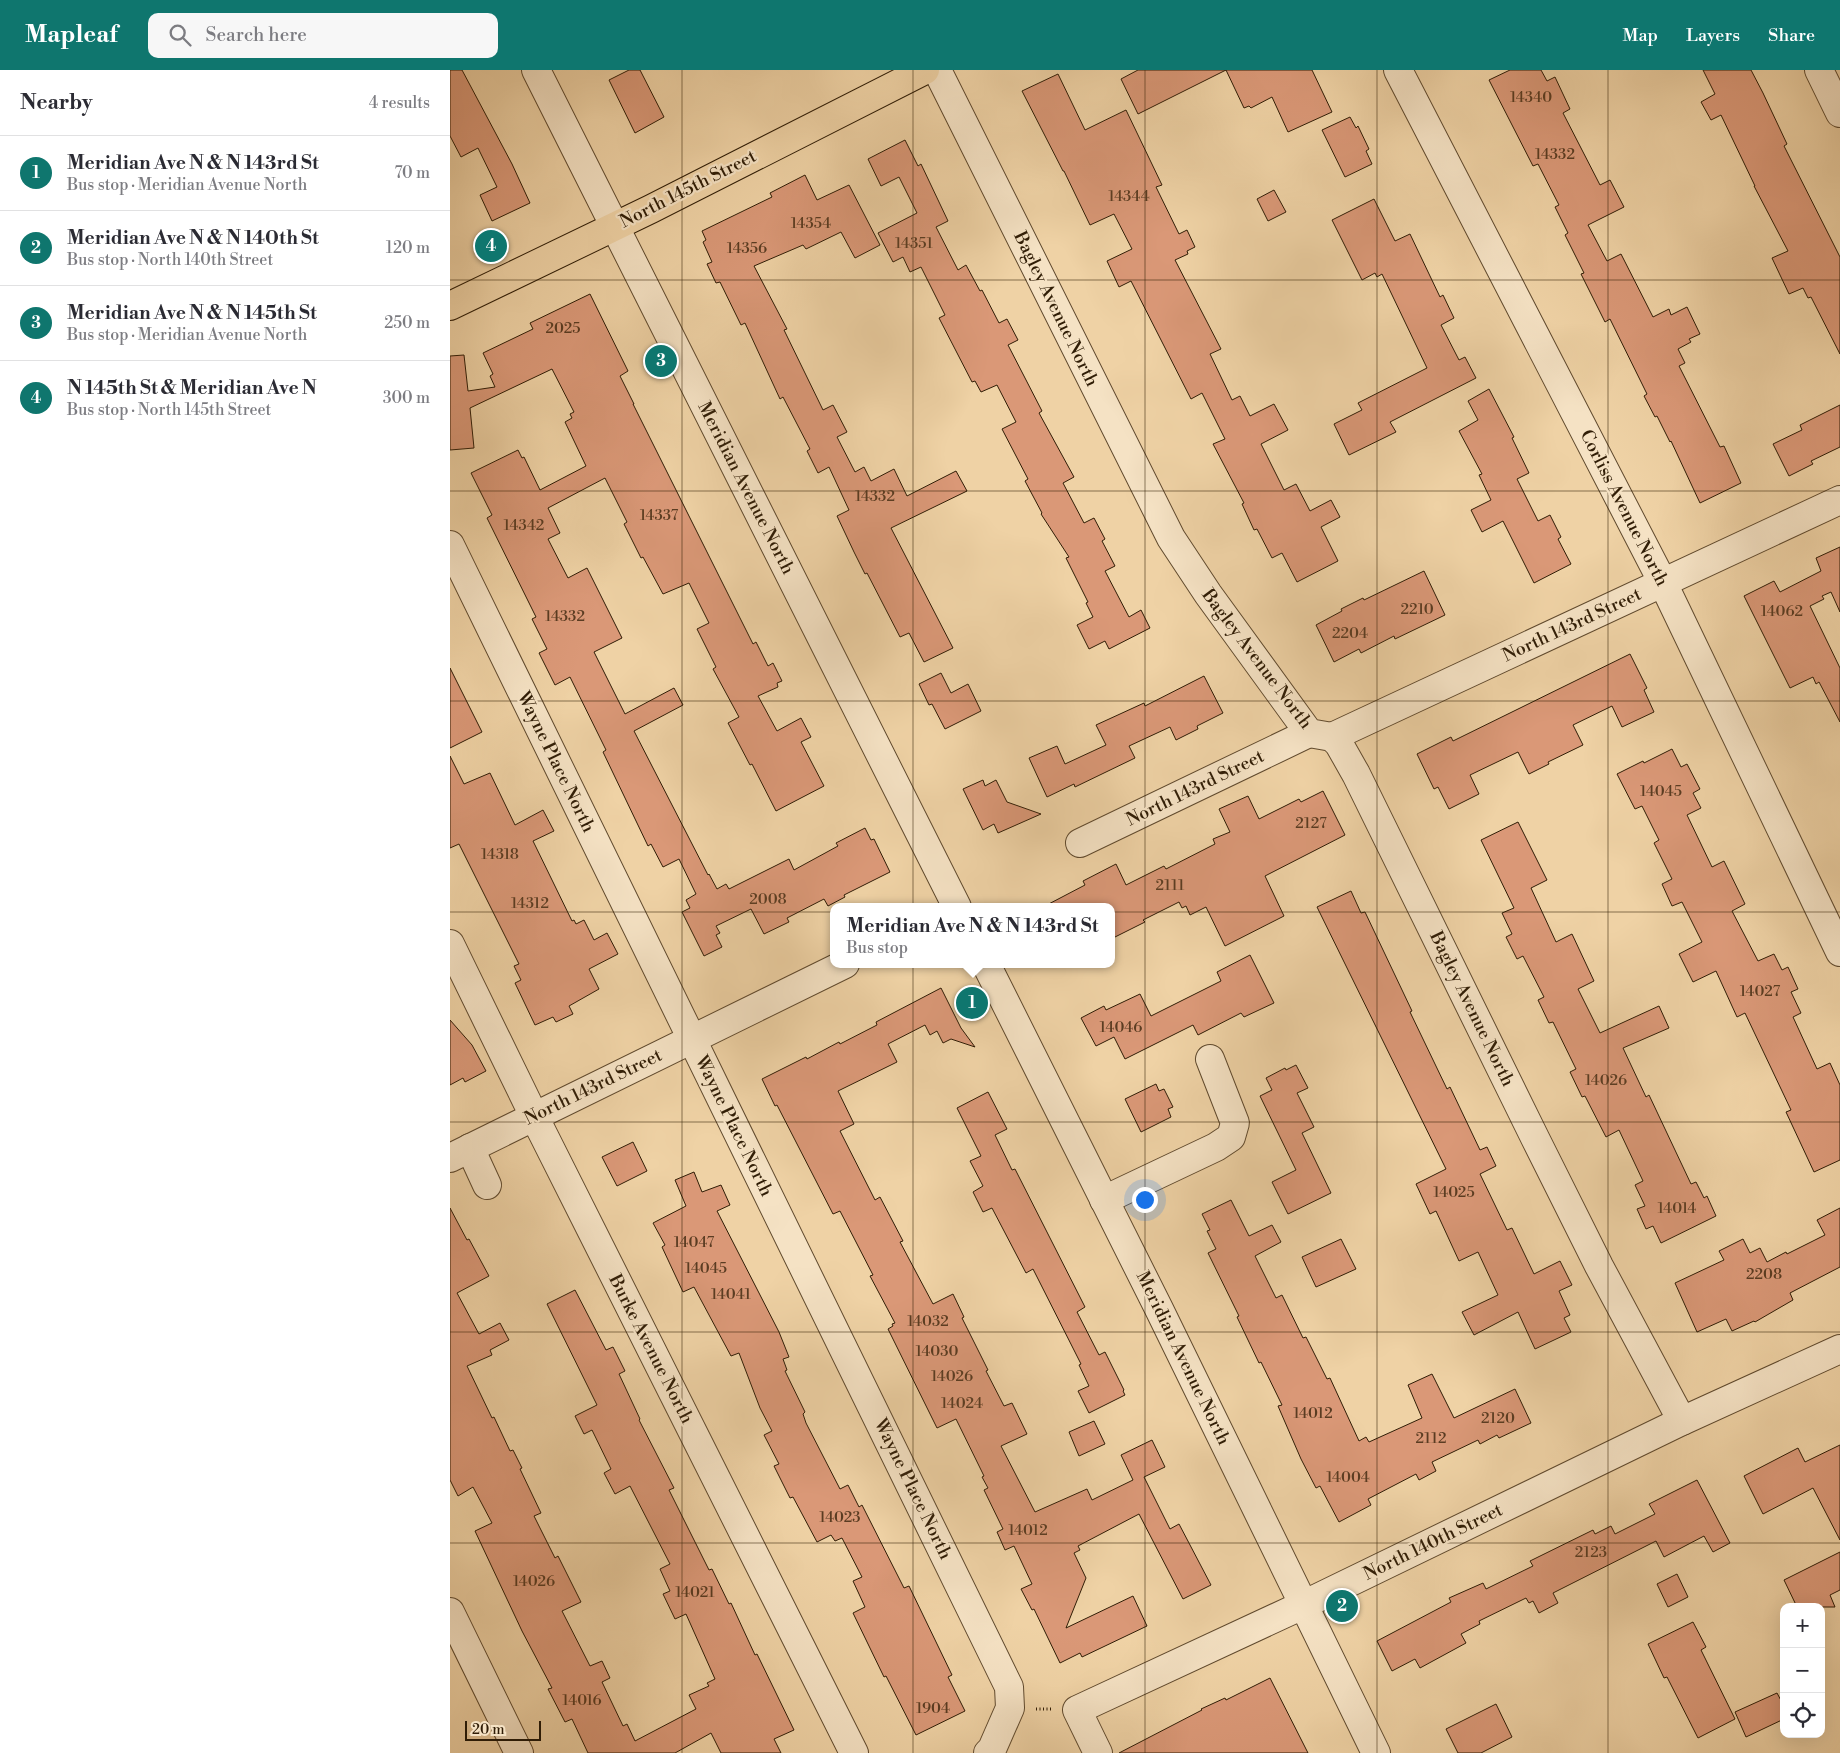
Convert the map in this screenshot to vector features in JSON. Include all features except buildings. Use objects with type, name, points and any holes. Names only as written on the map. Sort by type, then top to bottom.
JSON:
[{"type":"main road","name":"North 145th Street","points":[[452,301],[614,226],[925,70]]},
{"type":"street","name":"Meridian Avenue North","points":[[536,70],[955,903]]},
{"type":"street","name":"Bagley Avenue North","points":[[937,70],[1170,538],[1208,594],[1320,735],[1338,744],[1356,774],[1539,1147],[1599,1266],[1682,1421]]},
{"type":"street","name":"Corliss Avenue North","points":[[1398,70],[1663,583],[1840,952]]},
{"type":"street","points":[[1819,70],[1840,113]]},
{"type":"street","name":"North 143rd Street","points":[[1080,843],[1663,583],[1840,500]]},
{"type":"street","name":"Wayne Place North","points":[[450,545],[1009,1687],[1010,1708]]},
{"type":"street","name":"Burke Avenue North","points":[[450,944],[534,1116],[854,1753]]},
{"type":"street","name":"North 143rd Street","points":[[460,1153],[837,968]]},
{"type":"street","name":"Meridian Avenue North","points":[[988,968],[1376,1753]]},
{"type":"street","points":[[1104,1200],[1216,1147],[1231,1137],[1235,1123],[1210,1059]]},
{"type":"street","points":[[460,1153],[487,1186]]},
{"type":"street","name":"North 140th Street","points":[[1077,1710],[1303,1605],[1682,1421],[1840,1349]]},
{"type":"street","points":[[450,1612],[519,1753]]},
{"type":"street","points":[[988,1753],[992,1749],[1010,1708]]},
{"type":"street","points":[[1077,1710],[1098,1753]]},
{"type":"path","points":[[1010,1708],[1077,1710]]},
{"type":"place","name":"N 145th St & Meridian Ave N","points":[[491,246]]},
{"type":"place","name":"Meridian Ave N & N 145th St","points":[[661,361]]},
{"type":"place","name":"Meridian Ave N & N 143rd St","points":[[972,1003]]},
{"type":"place","name":"Meridian Ave N & N 140th St","points":[[1342,1606]]}]
